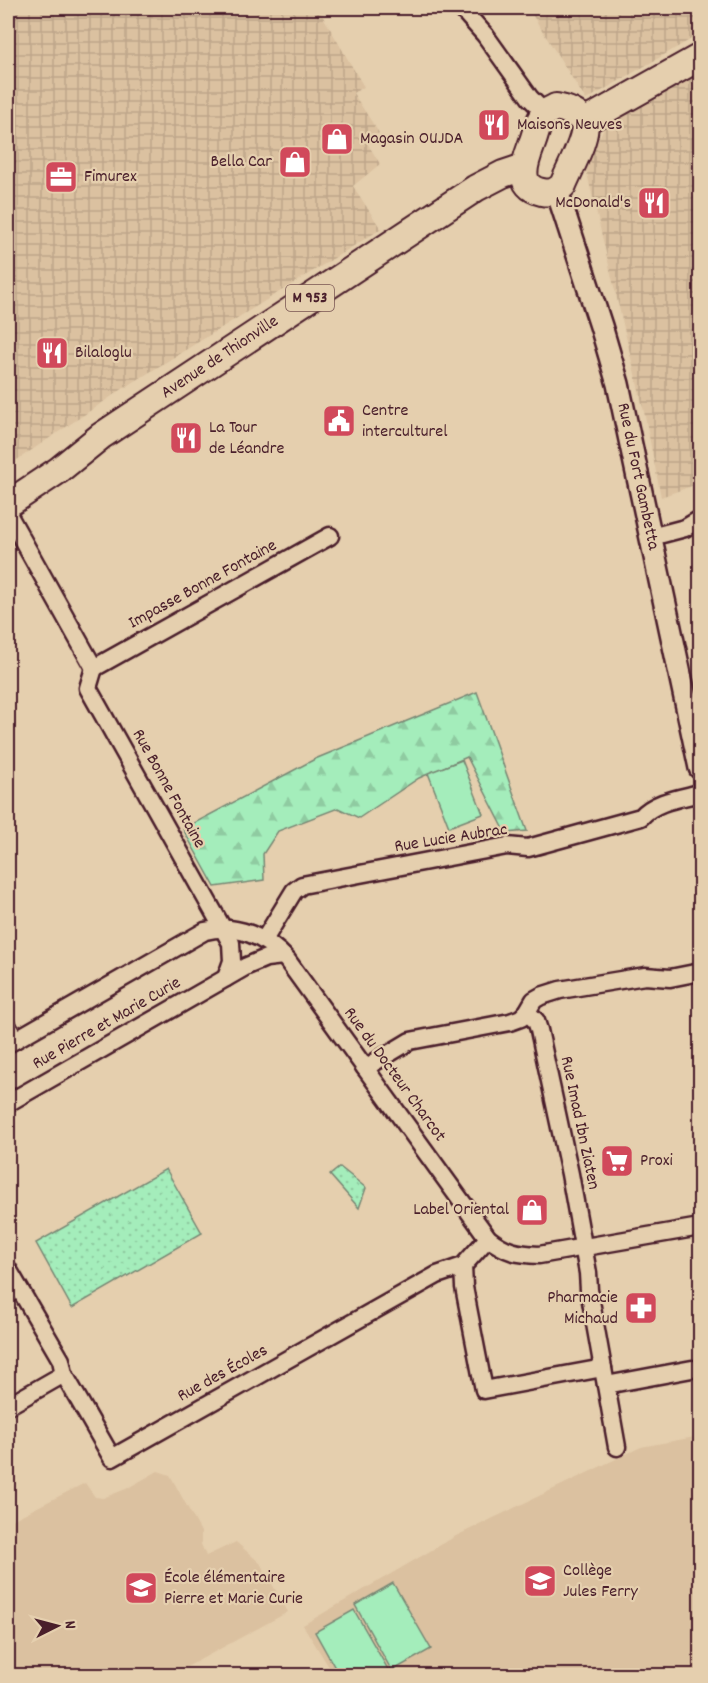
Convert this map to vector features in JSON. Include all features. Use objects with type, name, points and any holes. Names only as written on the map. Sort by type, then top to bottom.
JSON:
[{"type":"main road","points":[[584,122],[700,57]]},
{"type":"main road","points":[[556,106],[572,111],[584,122],[585,133],[563,185],[557,191],[547,193],[534,190],[525,180],[524,167],[540,120],[545,113],[556,106]]},
{"type":"main road","name":"Avenue de Thionville","points":[[8,504],[59,470],[100,436],[476,188],[503,174],[524,167]]},
{"type":"main road","name":"Avenue de Thionville","points":[[8,483],[48,455],[100,436]]},
{"type":"street","points":[[461,8],[485,35],[530,98],[545,113]]},
{"type":"street","name":"Rue du Fort Gambetta","points":[[557,191],[618,384],[700,768]]},
{"type":"street","points":[[8,514],[94,668]]},
{"type":"street","points":[[651,537],[685,528],[700,519]]},
{"type":"street","name":"Impasse Bonne Fontaine","points":[[94,668],[330,536]]},
{"type":"street","name":"Rue Bonne Fontaine","points":[[94,668],[88,688],[224,928]]},
{"type":"street","name":"Rue Lucie Aubrac","points":[[264,940],[294,891],[302,885],[507,846],[528,849],[641,817],[647,810],[660,804],[700,793]]},
{"type":"street","points":[[224,928],[241,930],[264,940]]},
{"type":"street","points":[[224,928],[231,943],[232,961],[226,978]]},
{"type":"street","name":"Rue Pierre et Marie Curie","points":[[10,1037],[205,931],[224,928]]},
{"type":"street","name":"Rue du Docteur Charcot","points":[[264,940],[283,956],[488,1238]]},
{"type":"street","name":"Rue Pierre et Marie Curie","points":[[8,1103],[226,978],[266,958],[283,956]]},
{"type":"street","points":[[365,1068],[410,1041],[510,1022],[527,1012],[534,1000],[560,990],[645,976],[670,978],[700,972]]},
{"type":"street","name":"Rue Imad Ibn Ziaten","points":[[527,1012],[536,1021],[539,1030],[570,1174],[617,1447]]},
{"type":"street","points":[[488,1238],[503,1249],[522,1254],[539,1255],[700,1227]]},
{"type":"street","name":"Rue des Écoles","points":[[64,1374],[112,1458],[437,1275],[463,1266],[488,1238]]},
{"type":"street","points":[[463,1266],[464,1287],[484,1390],[692,1369]]},
{"type":"street","points":[[8,1269],[62,1360],[64,1374],[8,1406]]},
{"type":"shaded area","points":[[8,8],[318,8],[364,87],[353,93],[379,133],[366,141],[380,164],[353,186],[381,229],[124,388],[8,466]]},
{"type":"shaded area","points":[[528,8],[700,8],[700,34],[586,100]]},
{"type":"shaded area","points":[[700,72],[700,483],[661,497],[645,416],[585,165],[604,128]]},
{"type":"shaded area","name":"Collège Jules Ferry","points":[[700,1436],[700,1675],[334,1675],[303,1625],[456,1536],[641,1447]]},
{"type":"shaded area","name":"École élémentaire Pierre et Marie Curie","points":[[158,1471],[170,1475],[201,1532],[201,1544],[206,1556],[236,1542],[260,1563],[288,1612],[172,1675],[8,1675],[8,1522],[85,1483],[95,1497],[103,1498],[126,1489]]},
{"type":"green space","points":[[477,692],[527,831],[506,833],[467,757],[419,778],[359,818],[338,808],[278,831],[263,854],[264,880],[215,887],[183,829],[315,759]]},
{"type":"green space","points":[[462,760],[483,814],[449,827],[428,773]]},
{"type":"green space","points":[[340,1167],[366,1188],[359,1208],[330,1175]]},
{"type":"green space","points":[[166,1169],[202,1233],[72,1308],[36,1243]]},
{"type":"green space","points":[[393,1583],[431,1649],[392,1671],[355,1605]]},
{"type":"green space","points":[[354,1610],[390,1673],[386,1675],[339,1675],[315,1632]]},
{"type":"place","name":"Maisons Neuves","points":[[494,125]]},
{"type":"place","name":"Magasin OUJDA","points":[[337,139]]},
{"type":"place","name":"Bella Car","points":[[295,162]]},
{"type":"place","name":"Fimurex","points":[[61,177]]},
{"type":"place","name":"McDonald's","points":[[654,203]]},
{"type":"place","name":"Bilaloglu","points":[[52,353]]},
{"type":"place","name":"Centre interculturel","points":[[339,421]]},
{"type":"place","name":"La Tour de Léandre","points":[[186,438]]},
{"type":"place","name":"Proxi","points":[[617,1161]]},
{"type":"place","name":"Label Oriental","points":[[532,1210]]},
{"type":"place","name":"Pharmacie Michaud","points":[[641,1308]]},
{"type":"place","name":"Collège Jules Ferry","points":[[540,1581]]},
{"type":"place","name":"École élémentaire Pierre et Marie Curie","points":[[141,1588]]}]
